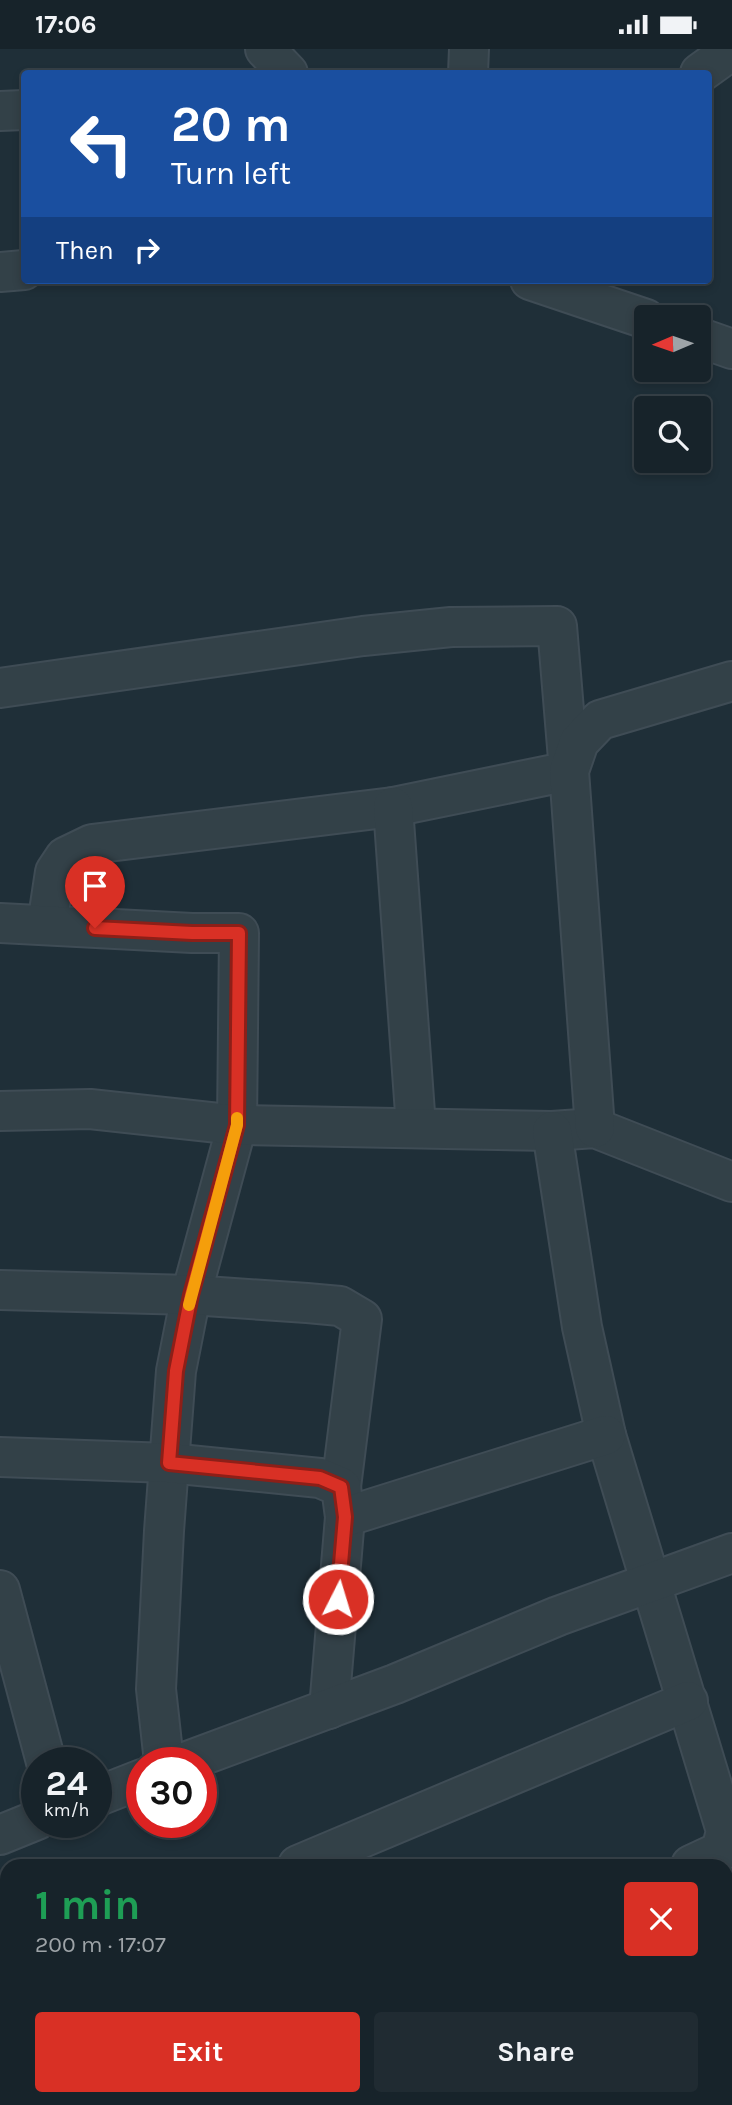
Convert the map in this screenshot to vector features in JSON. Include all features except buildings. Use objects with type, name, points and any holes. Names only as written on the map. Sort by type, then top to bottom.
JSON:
[{"type":"street","points":[[265,49],[286,70]]},
{"type":"street","points":[[468,70],[469,49]]},
{"type":"street","points":[[705,70],[732,50]]},
{"type":"street","points":[[0,111],[21,110]]},
{"type":"street","points":[[0,272],[21,270]]},
{"type":"street","points":[[542,284],[634,315]]},
{"type":"street","points":[[711,342],[732,349]]},
{"type":"street","points":[[0,688],[376,635],[451,627],[557,626],[595,1128]]},
{"type":"street","points":[[569,771],[579,742],[600,720],[732,681]]},
{"type":"street","points":[[47,925],[55,871],[65,857],[92,844],[393,807],[569,771]]},
{"type":"street","points":[[393,807],[416,1127]]},
{"type":"street","points":[[0,923],[239,933],[237,1125],[191,1295],[176,1371],[156,1689],[162,1747]]},
{"type":"street","points":[[0,1111],[90,1109],[237,1125],[552,1131],[595,1128],[732,1182]]},
{"type":"street","points":[[552,1131],[582,1327],[606,1435],[726,1831],[721,1851],[704,1859]]},
{"type":"street","points":[[0,1290],[191,1295],[340,1306],[362,1318],[343,1502],[329,1709]]},
{"type":"street","points":[[343,1502],[606,1435]]},
{"type":"street","points":[[0,1457],[169,1463],[320,1478],[343,1502]]},
{"type":"street","points":[[217,1750],[396,1684],[558,1616],[732,1553]]},
{"type":"street","points":[[0,1590],[42,1747]]},
{"type":"street","points":[[313,1859],[688,1701]]},
{"type":"street","points":[[0,1835],[21,1826]]},
{"type":"slow traffic","points":[[189,1305],[237,1118]]},
{"type":"route","points":[[95,928],[239,933],[237,1125],[191,1295],[176,1371],[169,1463],[320,1478],[341,1487],[345,1517],[338,1599]]}]
